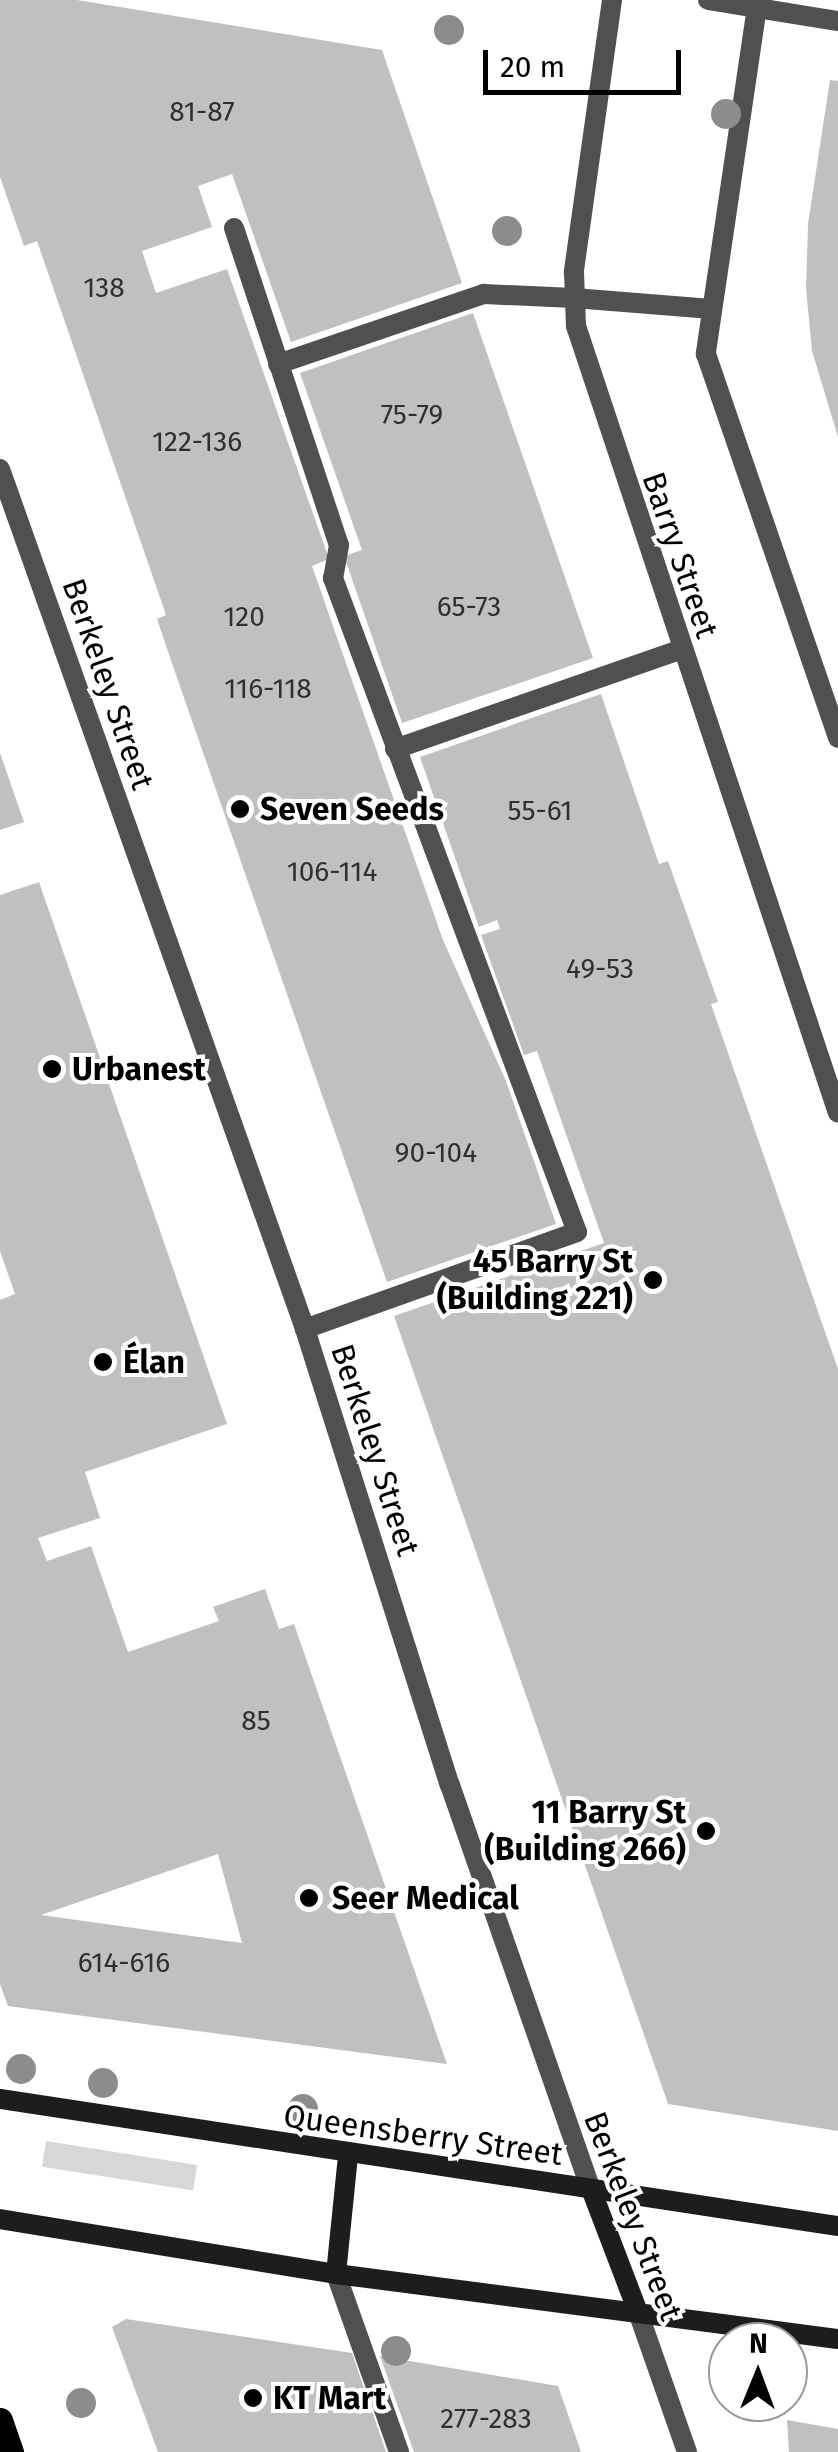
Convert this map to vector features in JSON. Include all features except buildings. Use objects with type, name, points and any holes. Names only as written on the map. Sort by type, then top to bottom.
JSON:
[{"type":"main road","name":"Queensberry Street","points":[[0,2099],[348,2155],[838,2226]]},
{"type":"main road","points":[[336,2274],[348,2155]]},
{"type":"main road","name":"Berkeley Street","points":[[591,2189],[638,2312]]},
{"type":"main road","points":[[0,2219],[336,2274],[838,2339]]},
{"type":"main road","points":[[0,2420],[11,2452]]},
{"type":"street","name":"Barry Street","points":[[612,0],[574,298],[585,367],[838,1113]]},
{"type":"street","points":[[708,0],[757,4],[838,20]]},
{"type":"street","points":[[757,4],[712,309],[708,365],[838,738]]},
{"type":"street","points":[[234,228],[339,545],[334,578],[394,750],[577,1232],[305,1329]]},
{"type":"street","points":[[278,364],[484,294],[712,309]]},
{"type":"street","name":"Berkeley Street","points":[[0,468],[305,1329],[450,1785],[591,2189]]},
{"type":"street","points":[[394,750],[680,650]]},
{"type":"street","points":[[336,2274],[398,2452]]},
{"type":"street","name":"Berkeley Street","points":[[638,2312],[687,2452]]},
{"type":"shaded area","points":[[46,2141],[197,2165],[193,2191],[42,2167]]},
{"type":"place","name":"Seven Seeds","points":[[240,809]]},
{"type":"place","name":"Urbanest","points":[[52,1069]]},
{"type":"place","name":"45 Barry St (Building 221)","points":[[653,1280]]},
{"type":"place","name":"Élan","points":[[103,1362]]},
{"type":"place","name":"11 Barry St (Building 266)","points":[[706,1831]]},
{"type":"place","name":"Seer Medical","points":[[309,1898]]},
{"type":"place","name":"KT Mart","points":[[253,2398]]}]
